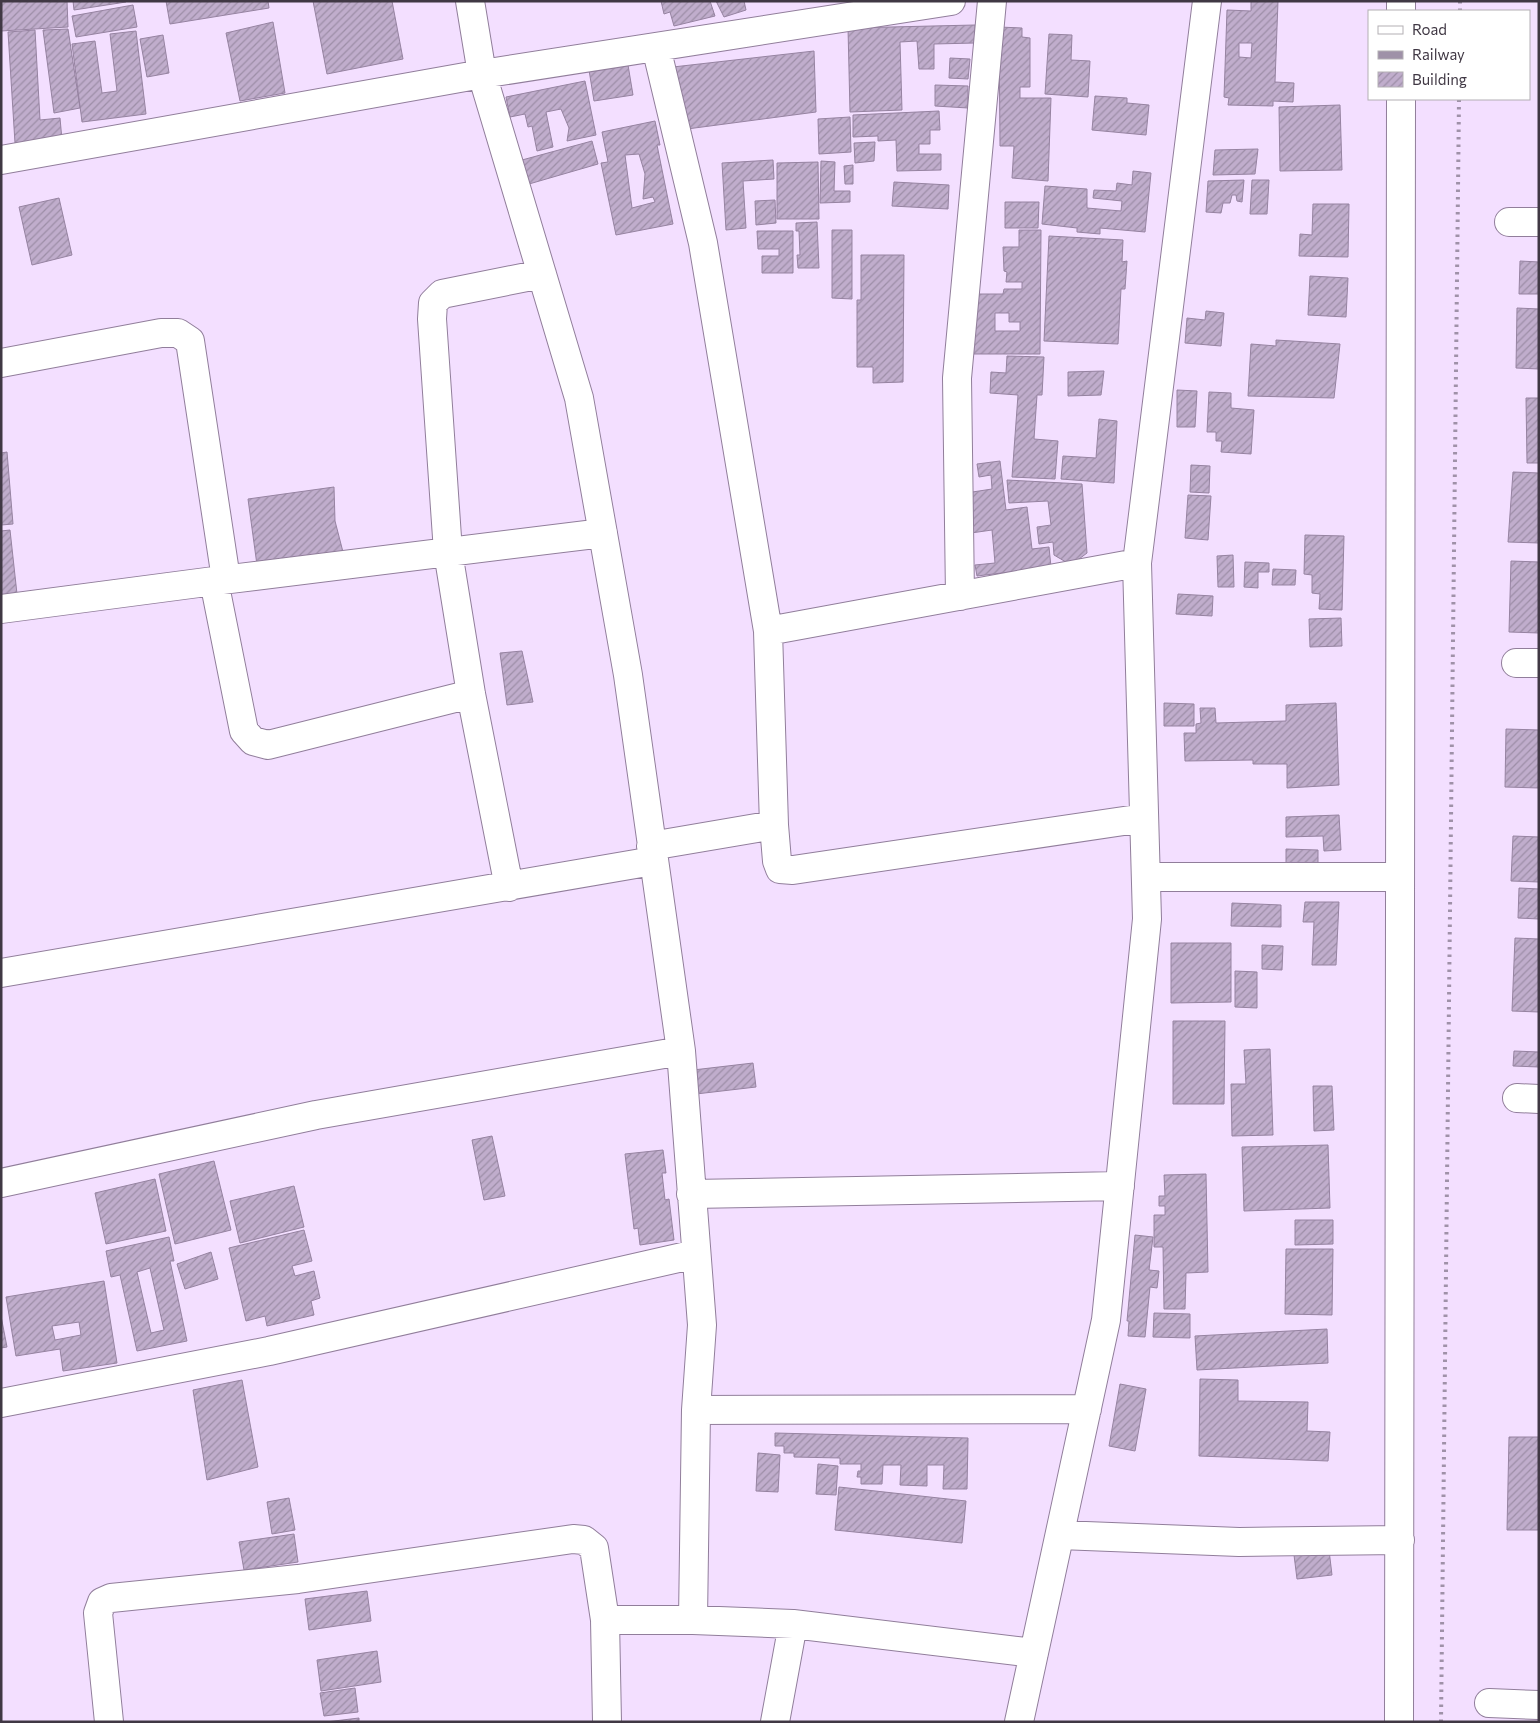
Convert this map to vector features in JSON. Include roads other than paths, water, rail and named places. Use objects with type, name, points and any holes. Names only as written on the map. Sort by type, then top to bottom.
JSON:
[{"type":"street","points":[[470,1],[482,74],[579,398],[628,675],[681,1051],[702,1325],[696,1410],[692,1620]]},
{"type":"street","points":[[1,160],[482,74],[656,47],[865,8],[951,1]]},
{"type":"street","points":[[960,596],[956,378],[992,1]]},
{"type":"street","points":[[1019,1722],[1106,1320],[1147,919],[1137,563],[1207,1]]},
{"type":"street","points":[[656,47],[703,242],[768,631],[774,825],[777,861],[780,869],[793,870],[1144,818]]},
{"type":"street","points":[[1399,1722],[1401,100]]},
{"type":"street","points":[[1509,222],[1539,222]]},
{"type":"street","points":[[509,887],[471,694],[448,552],[432,320],[433,303],[442,294],[542,274]]},
{"type":"street","points":[[1,363],[162,333],[178,334],[190,341],[220,580],[244,731],[253,741],[268,745],[471,694]]},
{"type":"street","points":[[1,609],[220,580],[603,534]]},
{"type":"street","points":[[768,631],[1137,563]]},
{"type":"street","points":[[1,973],[182,940],[509,887],[774,825]]},
{"type":"street","points":[[1146,876],[1400,877]]},
{"type":"street","points":[[1,1183],[316,1115],[681,1051]]},
{"type":"street","points":[[691,1194],[1120,1186]]},
{"type":"street","points":[[1,1403],[269,1351],[696,1254]]},
{"type":"street","points":[[696,1410],[1087,1410]]},
{"type":"street","points":[[1060,1535],[1239,1542],[1400,1540]]},
{"type":"street","points":[[109,1722],[98,1613],[102,1602],[111,1598],[298,1579],[573,1539],[584,1540],[594,1548],[606,1620],[607,1722]]},
{"type":"street","points":[[606,1620],[692,1620],[793,1624],[1034,1653]]},
{"type":"street","points":[[775,1722],[793,1624]]},
{"type":"street","points":[[1489,1703],[1539,1705]]},
{"type":"railway","points":[[1460,1],[1460,10]]},
{"type":"railway","points":[[1441,1722],[1459,100]]}]
